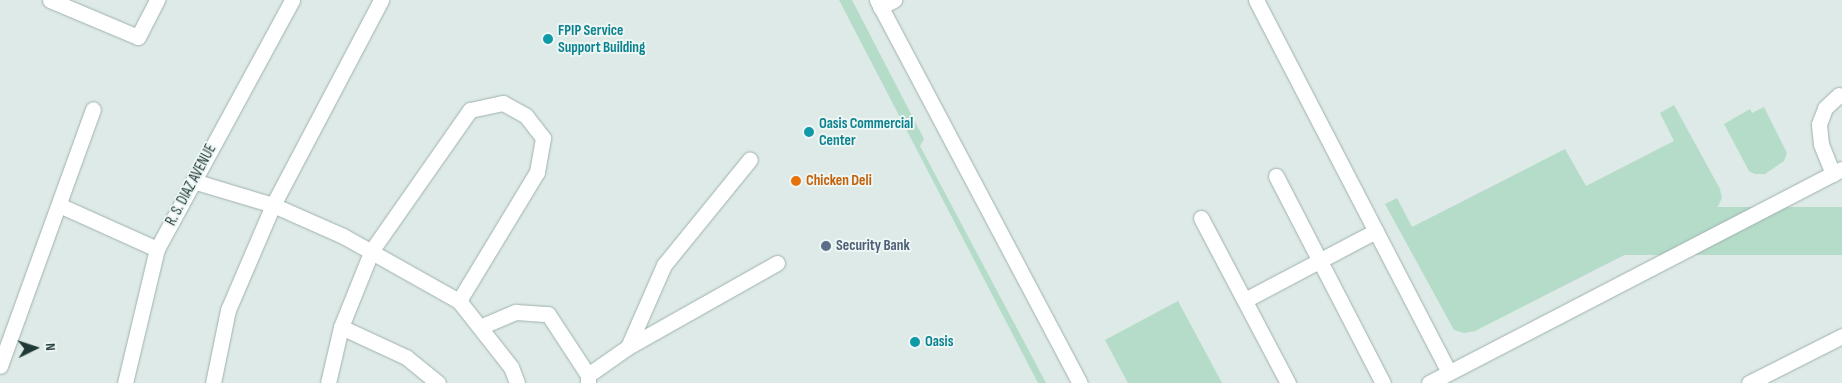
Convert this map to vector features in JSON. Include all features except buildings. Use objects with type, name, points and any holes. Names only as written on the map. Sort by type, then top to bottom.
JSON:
[{"type":"street","points":[[50,0],[138,37],[157,0]]},
{"type":"street","name":"R. S. DIAZ AVENUE","points":[[125,383],[157,249],[292,0]]},
{"type":"street","points":[[213,383],[228,310],[273,205],[381,0]]},
{"type":"street","points":[[1256,0],[1449,372]]},
{"type":"street","points":[[884,2],[1080,383]]},
{"type":"street","points":[[1429,383],[1838,171],[1821,144],[1820,124],[1825,108],[1839,95]]},
{"type":"street","points":[[328,383],[341,327],[372,250],[470,110],[503,104],[526,116],[543,138],[536,172],[459,301]]},
{"type":"street","points":[[0,366],[93,109]]},
{"type":"street","points":[[628,347],[664,265],[750,159]]},
{"type":"street","points":[[1276,176],[1384,383]]},
{"type":"street","points":[[193,181],[273,205],[372,250],[459,301],[511,367],[517,383]]},
{"type":"street","points":[[59,205],[157,249]]},
{"type":"street","points":[[1202,218],[1288,383]]},
{"type":"street","points":[[1245,300],[1376,231]]},
{"type":"street","points":[[480,327],[516,312],[548,314],[588,379],[628,347],[777,263]]},
{"type":"street","points":[[341,327],[406,356],[438,383]]},
{"type":"street","points":[[1749,383],[1842,336]]},
{"type":"green space","points":[[839,0],[852,0],[924,139],[920,146],[1046,383],[1038,383]]},
{"type":"green space","points":[[1674,105],[1720,189],[1722,198],[1717,208],[1475,331],[1464,333],[1454,330],[1385,204],[1397,198],[1412,227],[1565,149],[1586,186],[1674,141],[1660,113]]},
{"type":"green space","points":[[1764,107],[1787,153],[1784,161],[1765,174],[1755,174],[1749,171],[1724,124],[1750,109],[1752,113]]},
{"type":"green space","points":[[1548,207],[1842,207],[1842,255],[1548,255]]},
{"type":"green space","points":[[1178,301],[1222,383],[1128,383],[1105,340]]},
{"type":"place","name":"FPIP Service Support Building","points":[[548,39]]},
{"type":"place","name":"Oasis Commercial Center","points":[[809,132]]},
{"type":"place","name":"Chicken Deli","points":[[796,181]]},
{"type":"place","name":"Security Bank","points":[[826,246]]},
{"type":"place","name":"Oasis","points":[[915,342]]}]
